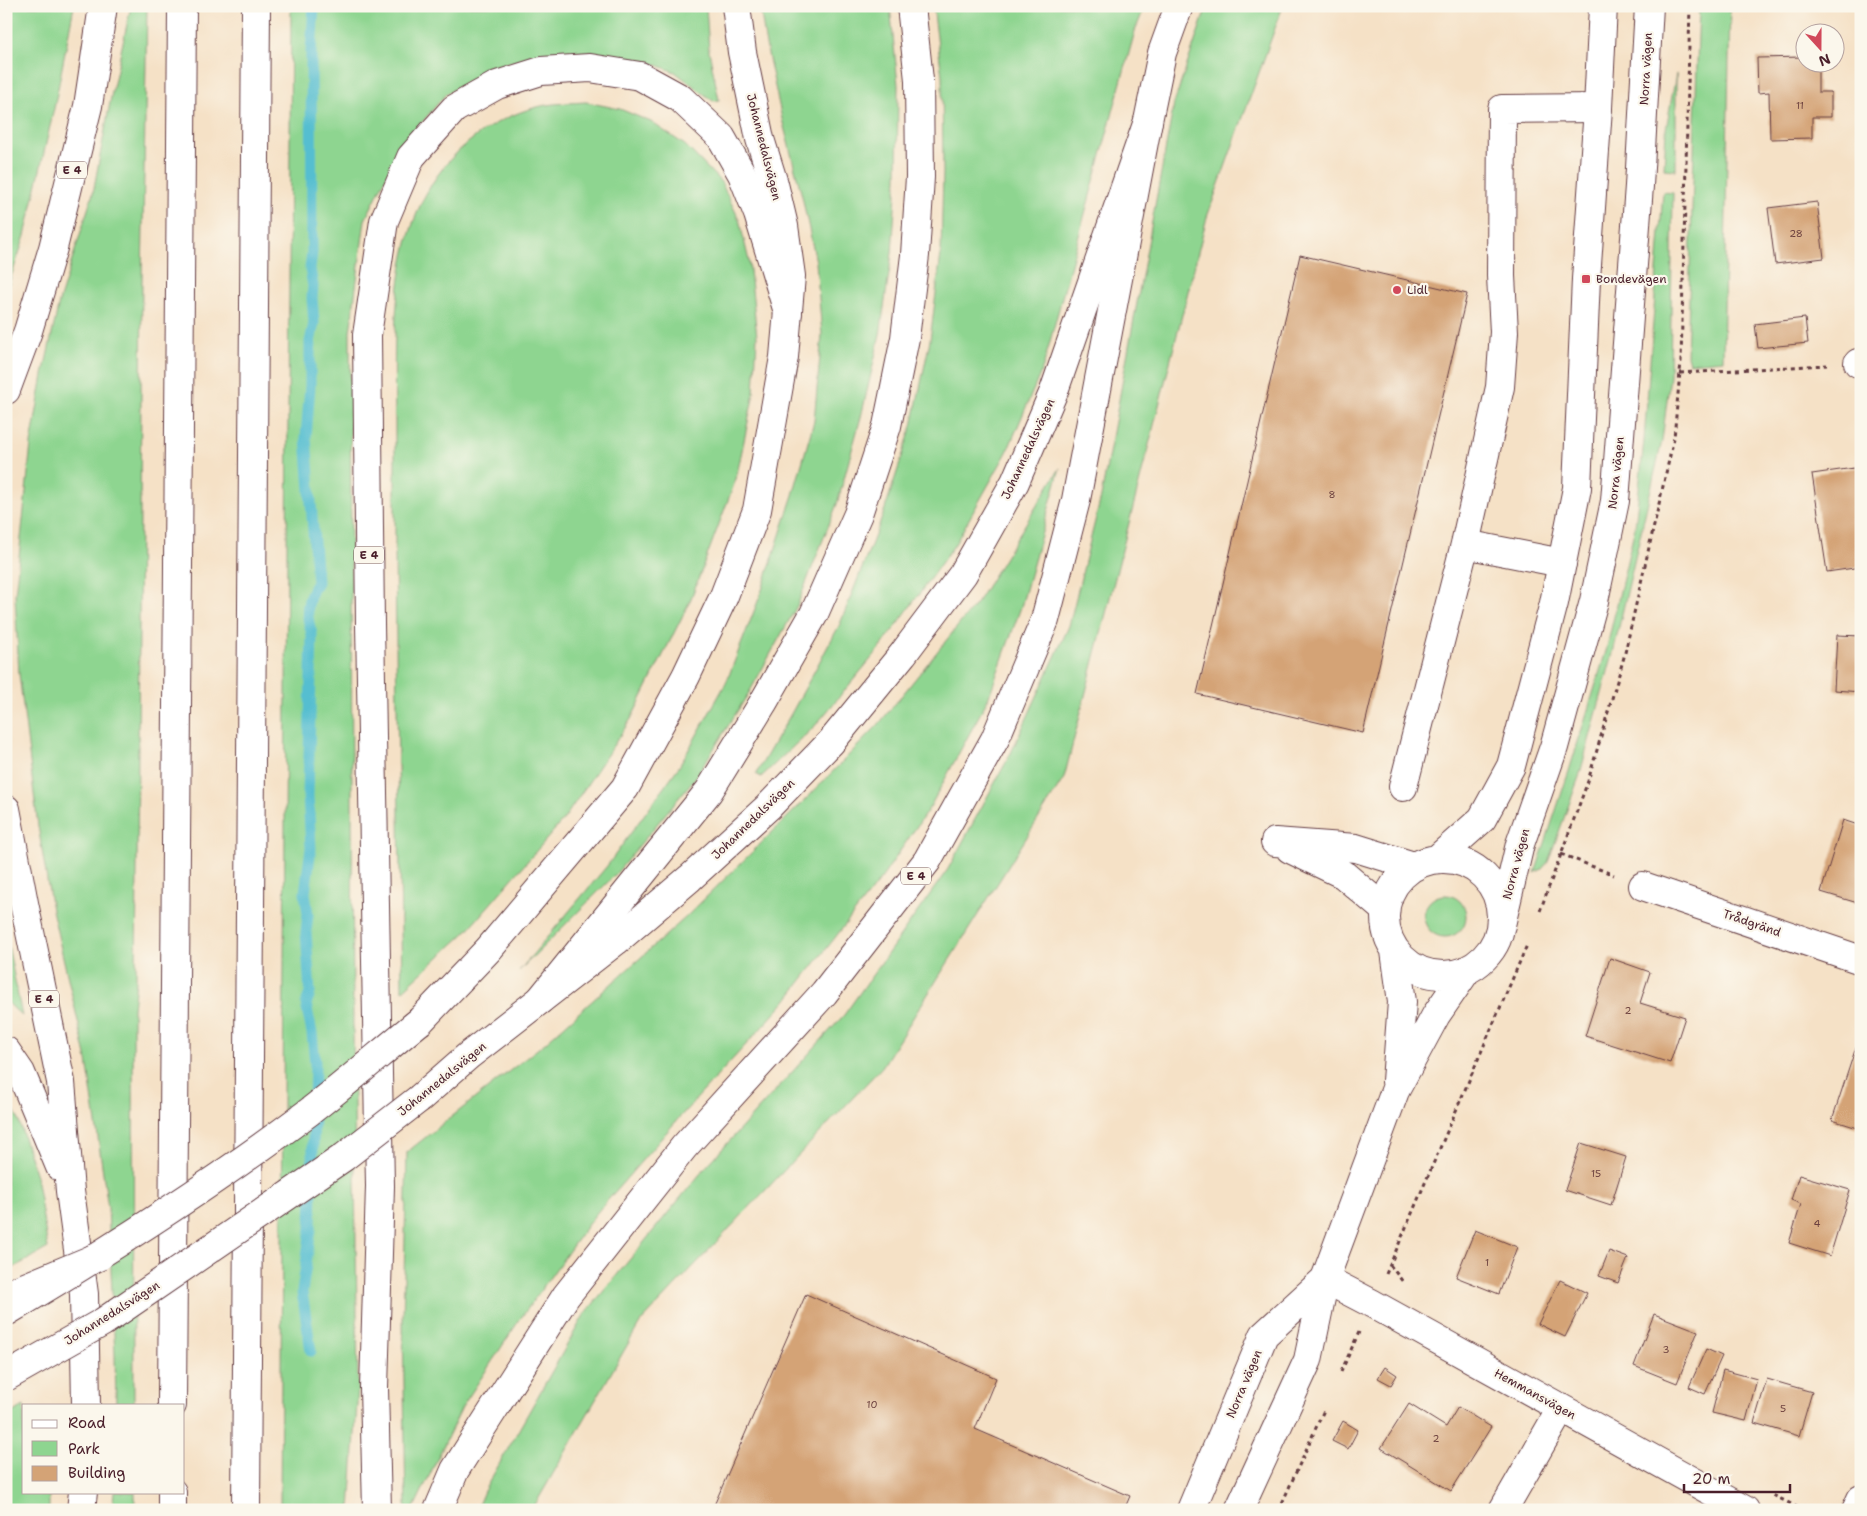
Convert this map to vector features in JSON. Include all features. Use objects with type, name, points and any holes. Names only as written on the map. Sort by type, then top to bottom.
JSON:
[{"type":"main road","name":"E 4","points":[[7,394],[53,248],[88,106],[103,6]]},
{"type":"main road","points":[[172,1404],[182,6]]},
{"type":"main road","points":[[246,1510],[256,6]]},
{"type":"main road","name":"Johannedalsvägen","points":[[6,1312],[100,1256],[207,1185],[310,1112],[420,1021],[488,950],[625,788],[686,676],[724,596],[757,510],[784,357],[791,276],[784,226],[774,184],[760,139],[742,52],[736,6]]},
{"type":"main road","points":[[540,1000],[708,791],[763,703],[814,614],[858,514],[887,426],[905,338],[915,255],[920,177],[919,80],[911,6]]},
{"type":"main road","name":"Johannedalsvägen","points":[[6,1377],[103,1322],[344,1157],[420,1098],[468,1056],[616,941],[676,891],[768,807],[831,742],[903,654],[963,574],[1015,482],[1054,391],[1148,121],[1162,53],[1180,6]]},
{"type":"main road","points":[[1385,910],[1344,875],[1275,842],[1356,848],[1426,862],[1458,860],[1476,869],[1490,882],[1500,903],[1501,925],[1495,944],[1484,959],[1467,970],[1447,975],[1428,974],[1407,963],[1395,951],[1385,924],[1385,910],[1388,895],[1398,880],[1426,862],[1482,819],[1511,766],[1554,603],[1577,488],[1586,279],[1603,6]]},
{"type":"main road","name":"Norra vägen","points":[[1501,925],[1520,844],[1554,747],[1592,610],[1615,501],[1638,195],[1649,6]]},
{"type":"main road","name":"E 4","points":[[377,1510],[374,1388],[380,1186],[370,634],[367,335],[384,221],[410,157],[454,108],[497,85],[541,71],[590,68],[640,76],[680,98],[721,137],[742,174],[758,214],[788,312]]},
{"type":"main road","points":[[1403,787],[1465,544],[1500,387],[1504,332],[1501,276],[1502,110],[1598,108]]},
{"type":"main road","name":"E 4","points":[[438,1510],[455,1470],[566,1296],[684,1147],[824,994],[927,861],[995,739],[1045,620],[1076,500],[1148,121]]},
{"type":"main road","points":[[1465,544],[1562,563]]},
{"type":"main road","name":"E 4","points":[[6,808],[61,1082],[70,1191],[84,1294],[86,1404]]},
{"type":"main road","name":"Trådgränd","points":[[1643,886],[1861,960]]},
{"type":"main road","name":"Norra vägen","points":[[1395,951],[1402,1002],[1395,1091]]},
{"type":"main road","name":"Norra vägen","points":[[1240,1510],[1308,1360],[1325,1279],[1395,1091],[1436,1015],[1467,970]]},
{"type":"main road","name":"E 4","points":[[6,1051],[22,1073],[70,1191]]},
{"type":"main road","points":[[6,1296],[100,1256]]},
{"type":"main road","name":"Norra vägen","points":[[1191,1510],[1264,1335],[1325,1279]]},
{"type":"main road","name":"Hemmansvägen","points":[[1325,1279],[1745,1510]]},
{"type":"main road","points":[[1503,1510],[1561,1409]]},
{"type":"main road","points":[[81,1510],[83,1494]]},
{"type":"main road","points":[[172,1494],[172,1510]]},
{"type":"main road","points":[[1856,1510],[1861,1499]]},
{"type":"path","points":[[1680,373],[1860,363]]},
{"type":"path","points":[[1561,854],[1582,862]]},
{"type":"green space","points":[[6,6],[74,6],[55,104],[25,236],[6,292]]},
{"type":"green space","points":[[131,6],[147,6],[142,280],[136,981],[133,1009],[134,1404],[116,1404],[108,1208],[87,1060],[52,910],[38,826],[19,674],[15,595],[31,444],[43,375],[59,302],[93,193]]},
{"type":"green space","points":[[291,6],[706,6],[709,51],[719,100],[713,101],[675,72],[646,61],[591,52],[540,54],[491,68],[446,94],[401,147],[365,220],[350,332],[353,1031],[358,1388],[350,1510],[280,1510]]},
{"type":"green space","points":[[760,6],[890,6],[898,85],[897,179],[892,253],[880,335],[861,417],[837,504],[797,606],[750,691],[696,777],[615,875],[519,971],[607,866],[680,765],[726,683],[760,596],[793,495],[814,421],[822,335],[816,262],[802,196],[782,119],[765,40]]},
{"type":"green space","points":[[933,6],[1145,6],[1135,31],[1043,367],[1007,452],[955,544],[881,647],[814,727],[761,777],[756,774],[840,624],[883,515],[912,426],[930,340],[941,254],[943,172],[942,76]]},
{"type":"green space","points":[[1207,6],[1283,6],[1207,217],[1064,778],[882,1067],[640,1323],[532,1510],[476,1510],[484,1491],[584,1315],[705,1168],[844,1015],[948,869],[1011,753],[1069,626],[1101,497],[1174,103]]},
{"type":"green space","points":[[1699,6],[1730,6],[1723,360],[1689,363],[1687,356]]},
{"type":"green space","points":[[1676,74],[1676,170],[1664,169],[1666,129]]},
{"type":"green space","points":[[586,102],[620,109],[651,122],[685,145],[721,182],[739,219],[749,261],[757,337],[754,393],[736,479],[690,601],[631,719],[564,819],[466,932],[402,991],[394,361],[395,329],[402,267],[409,236],[419,208],[443,168],[468,143],[497,123],[529,109],[551,104]]},
{"type":"green space","points":[[1663,192],[1673,193],[1670,376],[1662,441],[1613,653],[1579,777],[1548,862],[1535,873],[1606,651],[1635,527],[1644,440]]},
{"type":"green space","points":[[1060,468],[1021,607],[988,699],[930,807],[883,876],[785,1002],[678,1119],[594,1216],[518,1322],[462,1407],[413,1510],[406,1510],[403,1321],[407,1152],[545,1043],[685,918],[878,725],[978,601]]},
{"type":"green space","points":[[1449,895],[1457,898],[1463,904],[1466,916],[1463,928],[1457,934],[1441,937],[1433,934],[1427,928],[1424,912],[1427,904],[1433,898]]},
{"type":"green space","points":[[6,935],[22,1016],[6,1001]]},
{"type":"green space","points":[[6,1095],[18,1118],[36,1176],[48,1248],[6,1272]]},
{"type":"green space","points":[[22,1407],[22,1494],[49,1494],[49,1510],[6,1510],[6,1416]]},
{"type":"green space","points":[[114,1494],[135,1494],[135,1510],[112,1510]]},
{"type":"building","points":[[1794,57],[1794,72],[1818,72],[1818,92],[1831,92],[1831,117],[1812,117],[1812,138],[1770,139],[1769,92],[1758,93],[1757,58]]},
{"type":"building","points":[[1817,202],[1824,258],[1775,264],[1768,208]]},
{"type":"building","points":[[1300,255],[1467,294],[1363,733],[1197,694]]},
{"type":"building","points":[[1805,318],[1808,343],[1758,348],[1755,324]]},
{"type":"building","points":[[1861,467],[1861,567],[1827,572],[1812,474]]},
{"type":"building","points":[[1837,635],[1861,636],[1861,692],[1834,690]]},
{"type":"building","points":[[1843,820],[1861,826],[1861,904],[1821,892]]},
{"type":"building","points":[[1610,958],[1650,972],[1640,1003],[1685,1017],[1670,1063],[1585,1036]]},
{"type":"building","points":[[1858,1041],[1861,1042],[1861,1129],[1832,1120]]},
{"type":"building","points":[[1581,1143],[1626,1157],[1611,1205],[1565,1190]]},
{"type":"building","points":[[1799,1175],[1850,1190],[1830,1256],[1789,1243],[1801,1204],[1791,1200]]},
{"type":"building","points":[[1475,1230],[1517,1247],[1499,1294],[1456,1277]]},
{"type":"building","points":[[1609,1251],[1628,1258],[1618,1283],[1599,1276]]},
{"type":"building","points":[[1560,1280],[1587,1293],[1565,1337],[1538,1324]]},
{"type":"building","points":[[806,1294],[996,1378],[975,1429],[1130,1496],[1124,1510],[712,1510]]},
{"type":"building","points":[[1654,1314],[1698,1331],[1677,1383],[1634,1366]]},
{"type":"building","points":[[1706,1349],[1722,1356],[1705,1394],[1689,1387]]},
{"type":"building","points":[[1385,1367],[1397,1375],[1391,1385],[1378,1378]]},
{"type":"building","points":[[1723,1370],[1757,1379],[1746,1421],[1712,1413]]},
{"type":"building","points":[[1767,1379],[1812,1392],[1799,1436],[1754,1423]]},
{"type":"building","points":[[1409,1404],[1446,1427],[1458,1407],[1491,1427],[1451,1491],[1381,1448]]},
{"type":"building","points":[[1343,1421],[1358,1430],[1348,1449],[1332,1441]]},
{"type":"waterway","points":[[311,1351],[302,1292],[311,1229],[315,1063],[312,1033],[306,1004],[310,993],[306,932],[308,914],[305,893],[311,848],[308,796],[312,634],[308,620],[308,607],[317,582],[306,437],[310,386],[310,342],[314,323],[313,286],[310,269],[312,252],[311,52],[314,6]]},
{"type":"place","name":"Bondevägen","points":[[1586,279]]},
{"type":"place","name":"Lidl","points":[[1397,290]]}]
